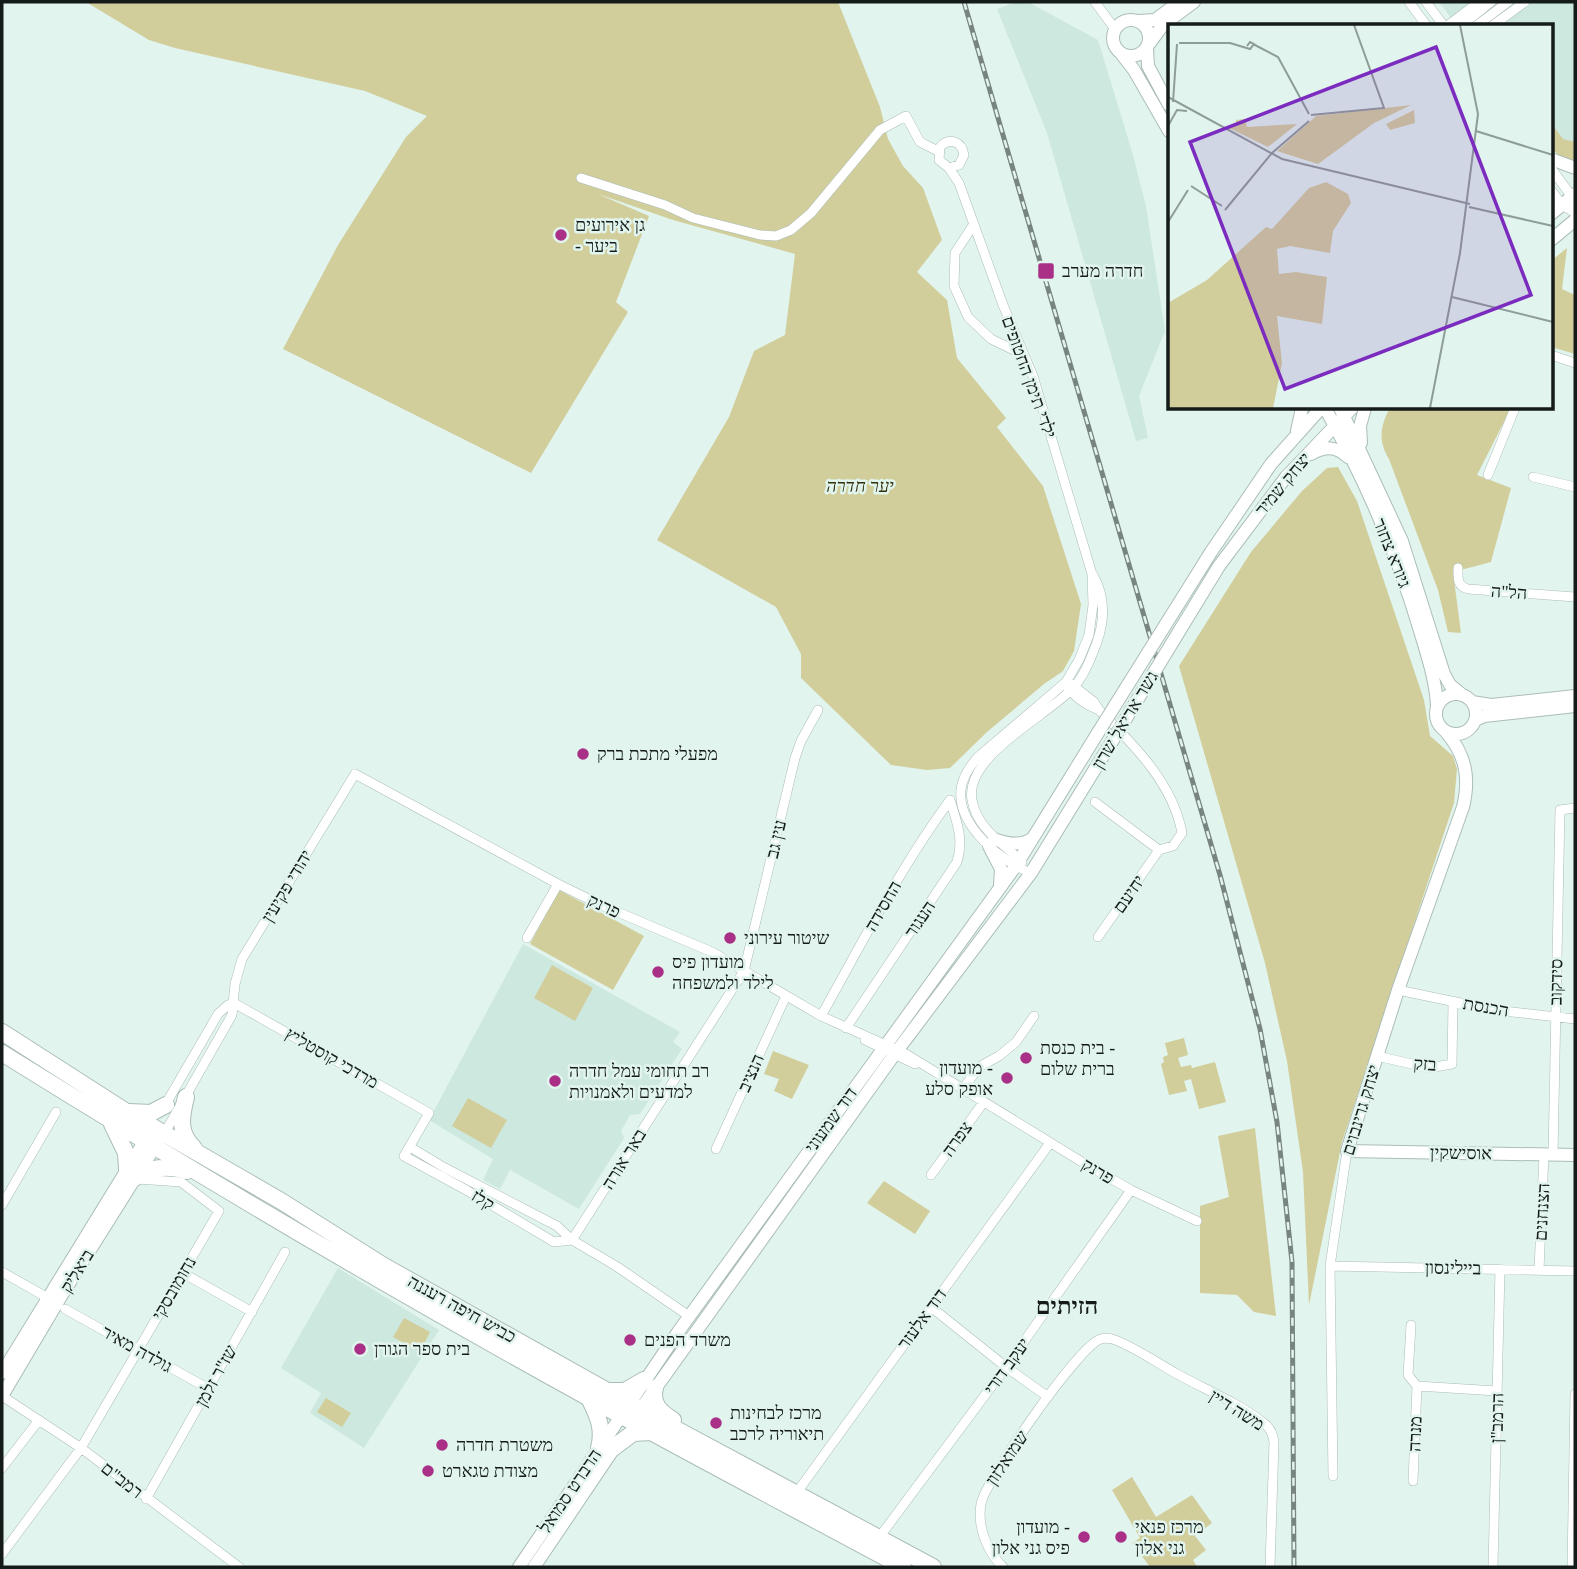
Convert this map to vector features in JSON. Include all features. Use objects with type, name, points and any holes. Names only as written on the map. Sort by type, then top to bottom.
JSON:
[{"type":"highway","name":"כביש חיפה רעננה","points":[[2,1032],[124,1111],[196,1173],[383,1282],[589,1398],[630,1412],[701,1443],[933,1567]]},
{"type":"highway","name":"כביש חיפה רעננה","points":[[2,1053],[109,1119],[204,1157],[384,1266],[606,1390],[651,1432],[903,1567]]},
{"type":"highway","points":[[186,1097],[181,1121],[182,1131],[188,1143],[204,1157]]},
{"type":"highway","points":[[124,1111],[151,1113],[166,1105]]},
{"type":"highway","points":[[109,1119],[122,1140],[130,1174],[168,1167],[196,1173]]},
{"type":"highway","points":[[606,1390],[625,1391],[650,1384],[653,1400],[660,1410],[698,1435],[701,1443]]},
{"type":"highway","points":[[589,1398],[601,1426],[606,1448],[633,1433],[651,1432]]},
{"type":"main road","points":[[1168,129],[1134,70],[1114,42],[1115,29],[1127,20],[1155,20],[1179,2]]},
{"type":"main road","points":[[1120,52],[1139,55],[1161,27],[1194,2]]},
{"type":"main road","points":[[1138,21],[1148,30],[1148,66],[1168,103]]},
{"type":"main road","points":[[1552,159],[1575,168]]},
{"type":"main road","points":[[1552,213],[1571,200]]},
{"type":"main road","points":[[1552,239],[1575,220]]},
{"type":"main road","points":[[1294,437],[1302,410]]},
{"type":"main road","name":"יצחק שמיר","points":[[1211,552],[1249,494],[1294,437],[1321,410]]},
{"type":"main road","points":[[1360,464],[1360,436],[1365,410]]},
{"type":"main road","name":"יצחק שמיר","points":[[1219,566],[1266,502],[1343,414]]},
{"type":"main road","name":"גיורא צחור","points":[[1343,414],[1406,585],[1434,679],[1437,707]]},
{"type":"main road","points":[[1302,460],[1316,451],[1332,448],[1360,464]]},
{"type":"main road","name":"גיורא צחור","points":[[1360,464],[1402,541],[1444,674],[1450,685],[1461,694]]},
{"type":"main road","name":"גשר אריאל שרון","points":[[1034,837],[1211,552]]},
{"type":"main road","name":"גשר אריאל שרון","points":[[1031,873],[1219,566]]},
{"type":"main road","points":[[1464,758],[1436,721],[1437,707],[1444,697],[1461,694],[1472,702],[1491,705],[1575,696]]},
{"type":"main road","points":[[1446,732],[1457,735],[1467,731],[1475,720],[1476,711],[1472,702]]},
{"type":"main road","points":[[1475,720],[1484,716],[1575,706]]},
{"type":"main road","name":"יצחק גרינבוים","points":[[1347,1151],[1398,990],[1464,807],[1467,790],[1464,758],[1467,731]]},
{"type":"main road","points":[[999,888],[1001,869],[991,842],[1024,843],[1034,837]]},
{"type":"main road","name":"דוד שמעוני","points":[[650,1384],[689,1316],[1034,837]]},
{"type":"main road","name":"דוד שמעוני","points":[[630,1412],[1031,873]]},
{"type":"main road","name":"ביאליק","points":[[2,1396],[153,1137]]},
{"type":"main road","name":"אוסישקין","points":[[1347,1151],[1575,1154]]},
{"type":"main road","name":"ביאליק","points":[[2,1373],[58,1302]]},
{"type":"main road","name":"הרברט סמואל","points":[[519,1567],[630,1412]]},
{"type":"main road","name":"הרברט סמואל","points":[[534,1567],[606,1448]]},
{"type":"street","points":[[1095,2],[1115,29]]},
{"type":"street","points":[[1409,2],[1426,24]]},
{"type":"street","points":[[1426,2],[1443,24]]},
{"type":"street","points":[[1448,24],[1479,2]]},
{"type":"street","points":[[1464,24],[1491,2]]},
{"type":"street","points":[[1479,24],[1508,2]]},
{"type":"street","points":[[1495,24],[1525,2]]},
{"type":"street","points":[[581,178],[665,205],[693,218],[760,235],[776,236],[801,223],[880,131],[890,123],[906,116],[920,142],[938,151],[942,164],[954,166],[964,155],[959,143],[946,142],[938,151]]},
{"type":"street","name":"ילדי תימן החטופים","points":[[954,166],[1000,298],[1033,376],[1092,573],[1101,589],[1102,620],[1094,652],[1073,689],[990,755],[977,772],[971,787],[971,798],[991,842]]},
{"type":"street","points":[[1552,170],[1571,200],[1575,213]]},
{"type":"street","points":[[1552,190],[1571,200]]},
{"type":"street","points":[[974,223],[955,253],[954,286],[968,317],[991,339],[1024,355]]},
{"type":"street","points":[[1555,356],[1575,363]]},
{"type":"street","points":[[1488,475],[1515,410]]},
{"type":"street","points":[[1533,477],[1575,488]]},
{"type":"street","name":"הל\"ה","points":[[1458,568],[1458,582],[1468,589],[1575,597]]},
{"type":"street","name":"ילדי תימן החטופים","points":[[1031,873],[971,823],[962,805],[961,791],[969,768],[990,746],[1056,692],[1079,660],[1089,635],[1093,605],[1092,573]]},
{"type":"street","points":[[1066,681],[1142,754],[1164,786],[1182,833],[1177,842],[1167,849],[1159,850],[1095,802]]},
{"type":"street","name":"עין גב","points":[[744,971],[795,758],[818,710]]},
{"type":"street","name":"פרנק","points":[[355,774],[558,884],[712,952],[821,1016],[930,1070],[1131,1190],[1197,1221]]},
{"type":"street","name":"יהודי פקיעין","points":[[153,1137],[186,1097],[230,1021],[235,984],[242,959],[355,774]]},
{"type":"street","name":"החסידה","points":[[821,1016],[880,910],[950,800]]},
{"type":"street","name":"העגור","points":[[851,1030],[957,862],[961,851],[960,836],[950,800]]},
{"type":"street","name":"סידקוב","points":[[1549,1154],[1556,1016],[1560,810],[1575,808]]},
{"type":"street","name":"יחיעם","points":[[1098,937],[1159,850]]},
{"type":"street","points":[[527,938],[558,884]]},
{"type":"street","name":"באר אורה","points":[[572,1240],[744,971]]},
{"type":"street","name":"הכנסת","points":[[1398,990],[1494,1010],[1575,1018]]},
{"type":"street","name":"הנציב","points":[[716,1149],[786,996]]},
{"type":"street","name":"בזק","points":[[1377,1056],[1429,1068],[1452,1064],[1453,1002]]},
{"type":"street","points":[[153,1137],[166,1105],[218,1014],[234,1003]]},
{"type":"street","name":"מרדכי קוסטליץ","points":[[234,1003],[429,1113],[410,1147]]},
{"type":"street","points":[[962,1090],[979,1067],[1016,1042],[1034,1016]]},
{"type":"street","name":"צפרה","points":[[931,1175],[983,1102]]},
{"type":"street","points":[[2,1205],[56,1112]]},
{"type":"street","name":"דוד אלעזר","points":[[795,1495],[1050,1143]]},
{"type":"street","name":"קלז","points":[[572,1240],[554,1242],[404,1156],[410,1147],[557,1226],[572,1240],[616,1266],[689,1316]]},
{"type":"street","name":"יצחק גרינבוים","points":[[1333,1476],[1330,1266],[1347,1151]]},
{"type":"street","name":"הצנחנים","points":[[1539,1270],[1549,1154]]},
{"type":"street","name":"נחומובסקי","points":[[2,1553],[81,1448],[219,1211],[181,1182],[130,1174]]},
{"type":"street","name":"יעקב דורי","points":[[878,1539],[1006,1367],[1131,1190]]},
{"type":"street","name":"שז\"ר זלמן","points":[[146,1499],[285,1252]]},
{"type":"street","name":"ביילינסון","points":[[1330,1266],[1575,1271]]},
{"type":"street","name":"הרמב\"ן","points":[[1493,1567],[1500,1269]]},
{"type":"street","name":"גולדה מאיר","points":[[2,1272],[209,1389]]},
{"type":"street","points":[[183,1273],[252,1312]]},
{"type":"street","points":[[931,1307],[1006,1367],[1048,1396]]},
{"type":"street","name":"מנרה","points":[[1411,1325],[1408,1375],[1417,1386],[1413,1482]]},
{"type":"street","name":"משה דיין","points":[[1084,1350],[1094,1341],[1112,1339],[1250,1414],[1269,1428],[1274,1442],[1270,1567]]},
{"type":"street","name":"שמואלזון","points":[[1000,1564],[984,1537],[980,1521],[983,1496],[1048,1396],[1084,1350]]},
{"type":"street","points":[[1417,1386],[1497,1391]]},
{"type":"street","points":[[1572,1567],[1575,1394]]},
{"type":"street","name":"רמב\"ם","points":[[2,1396],[81,1448],[239,1567]]},
{"type":"street","points":[[2,1468],[39,1420]]},
{"type":"shaded area","points":[[1016,2],[1028,2],[1098,40],[1133,155],[1146,206],[1165,331],[1139,396],[1148,438],[1136,441],[1047,133],[997,9]]},
{"type":"shaded area","points":[[1439,2],[1575,2],[1575,163],[1552,150],[1552,24],[1456,24]]},
{"type":"shaded area","name":"רב תחומי עמל חדרה למדעים ולאמנויות","points":[[523,944],[680,1032],[673,1042],[682,1049],[640,1114],[630,1115],[621,1131],[624,1138],[579,1209],[510,1170],[500,1189],[483,1180],[493,1159],[429,1120]]},
{"type":"shaded area","name":"בית ספר הגורן","points":[[338,1268],[439,1330],[364,1448],[310,1413],[321,1393],[281,1368]]},
{"type":"green space","name":"יער חדרה","points":[[86,2],[838,2],[880,107],[888,139],[903,166],[923,188],[942,240],[917,272],[947,300],[957,358],[1006,418],[997,427],[1043,486],[1081,604],[1074,651],[1063,671],[987,732],[950,768],[927,770],[891,765],[801,678],[801,654],[776,607],[657,540],[729,417],[754,351],[785,335],[795,254],[673,220],[598,194],[649,216],[616,302],[628,312],[531,473],[283,349],[338,245],[406,137],[427,116],[365,91],[149,40]]},
{"type":"green space","points":[[1552,124],[1563,139],[1575,142],[1575,163],[1567,161],[1552,150]]},
{"type":"green space","points":[[1567,248],[1562,289],[1575,295],[1575,354],[1552,347],[1552,260]]},
{"type":"green space","points":[[1389,410],[1510,410],[1477,475],[1511,488],[1491,562],[1453,572],[1461,633],[1448,632],[1438,590],[1383,446],[1384,421]]},
{"type":"green space","points":[[1338,467],[1357,501],[1424,700],[1430,736],[1453,756],[1457,769],[1454,803],[1342,1142],[1309,1305],[1303,1172],[1287,1061],[1265,963],[1179,666],[1251,552],[1302,491],[1327,468]]},
{"type":"green space","points":[[559,890],[644,936],[613,990],[530,944]]},
{"type":"green space","points":[[552,965],[593,988],[575,1021],[534,998]]},
{"type":"green space","points":[[1184,1038],[1188,1055],[1178,1058],[1181,1067],[1191,1065],[1192,1068],[1215,1062],[1226,1102],[1199,1109],[1191,1079],[1184,1081],[1187,1091],[1169,1095],[1161,1064],[1164,1062],[1163,1057],[1168,1055],[1165,1043]]},
{"type":"green space","points":[[773,1051],[809,1065],[792,1099],[774,1091],[779,1079],[764,1074]]},
{"type":"green space","points":[[468,1098],[507,1120],[491,1148],[452,1126]]},
{"type":"green space","points":[[1255,1128],[1276,1316],[1254,1312],[1237,1295],[1200,1293],[1200,1206],[1229,1197],[1218,1136]]},
{"type":"green space","points":[[884,1181],[930,1211],[915,1234],[867,1203]]},
{"type":"green space","points":[[404,1318],[430,1332],[420,1352],[393,1337]]},
{"type":"green space","points":[[326,1398],[351,1413],[342,1427],[317,1412]]},
{"type":"green space","points":[[1132,1477],[1156,1517],[1192,1495],[1212,1523],[1195,1536],[1206,1550],[1193,1560],[1197,1567],[1150,1567],[1132,1543],[1140,1538],[1112,1490]]},
{"type":"railway","points":[[964,2],[1220,875],[1260,1029],[1277,1122],[1292,1262],[1294,1567]]},
{"type":"place","name":"גן אירועים - ביער","points":[[561,235]]},
{"type":"place","name":"חדרה מערב","points":[[1046,271]]},
{"type":"place","name":"מפעלי מתכת ברק","points":[[583,754]]},
{"type":"place","name":"שיטור עירוני","points":[[730,938]]},
{"type":"place","name":"מועדון פיס לילד ולמשפחה","points":[[658,972]]},
{"type":"place","name":"בית כנסת - ברית שלום","points":[[1026,1058]]},
{"type":"place","name":"מועדון - אופק סלע","points":[[1007,1078]]},
{"type":"place","name":"רב תחומי עמל חדרה למדעים ולאמנויות","points":[[555,1081]]},
{"type":"place","name":"משרד הפנים","points":[[630,1340]]},
{"type":"place","name":"בית ספר הגורן","points":[[360,1349]]},
{"type":"place","name":"מרכז לבחינות תיאוריה לרכב","points":[[716,1423]]},
{"type":"place","name":"משטרת חדרה","points":[[442,1445]]},
{"type":"place","name":"מצודת טגארט","points":[[428,1471]]},
{"type":"place","name":"מועדון - פיס גני אלון","points":[[1084,1537]]},
{"type":"place","name":"מרכז פנאי גני אלון","points":[[1121,1537]]},
{"type":"district","name":"הזיתים","points":[[1067,1306]]}]
